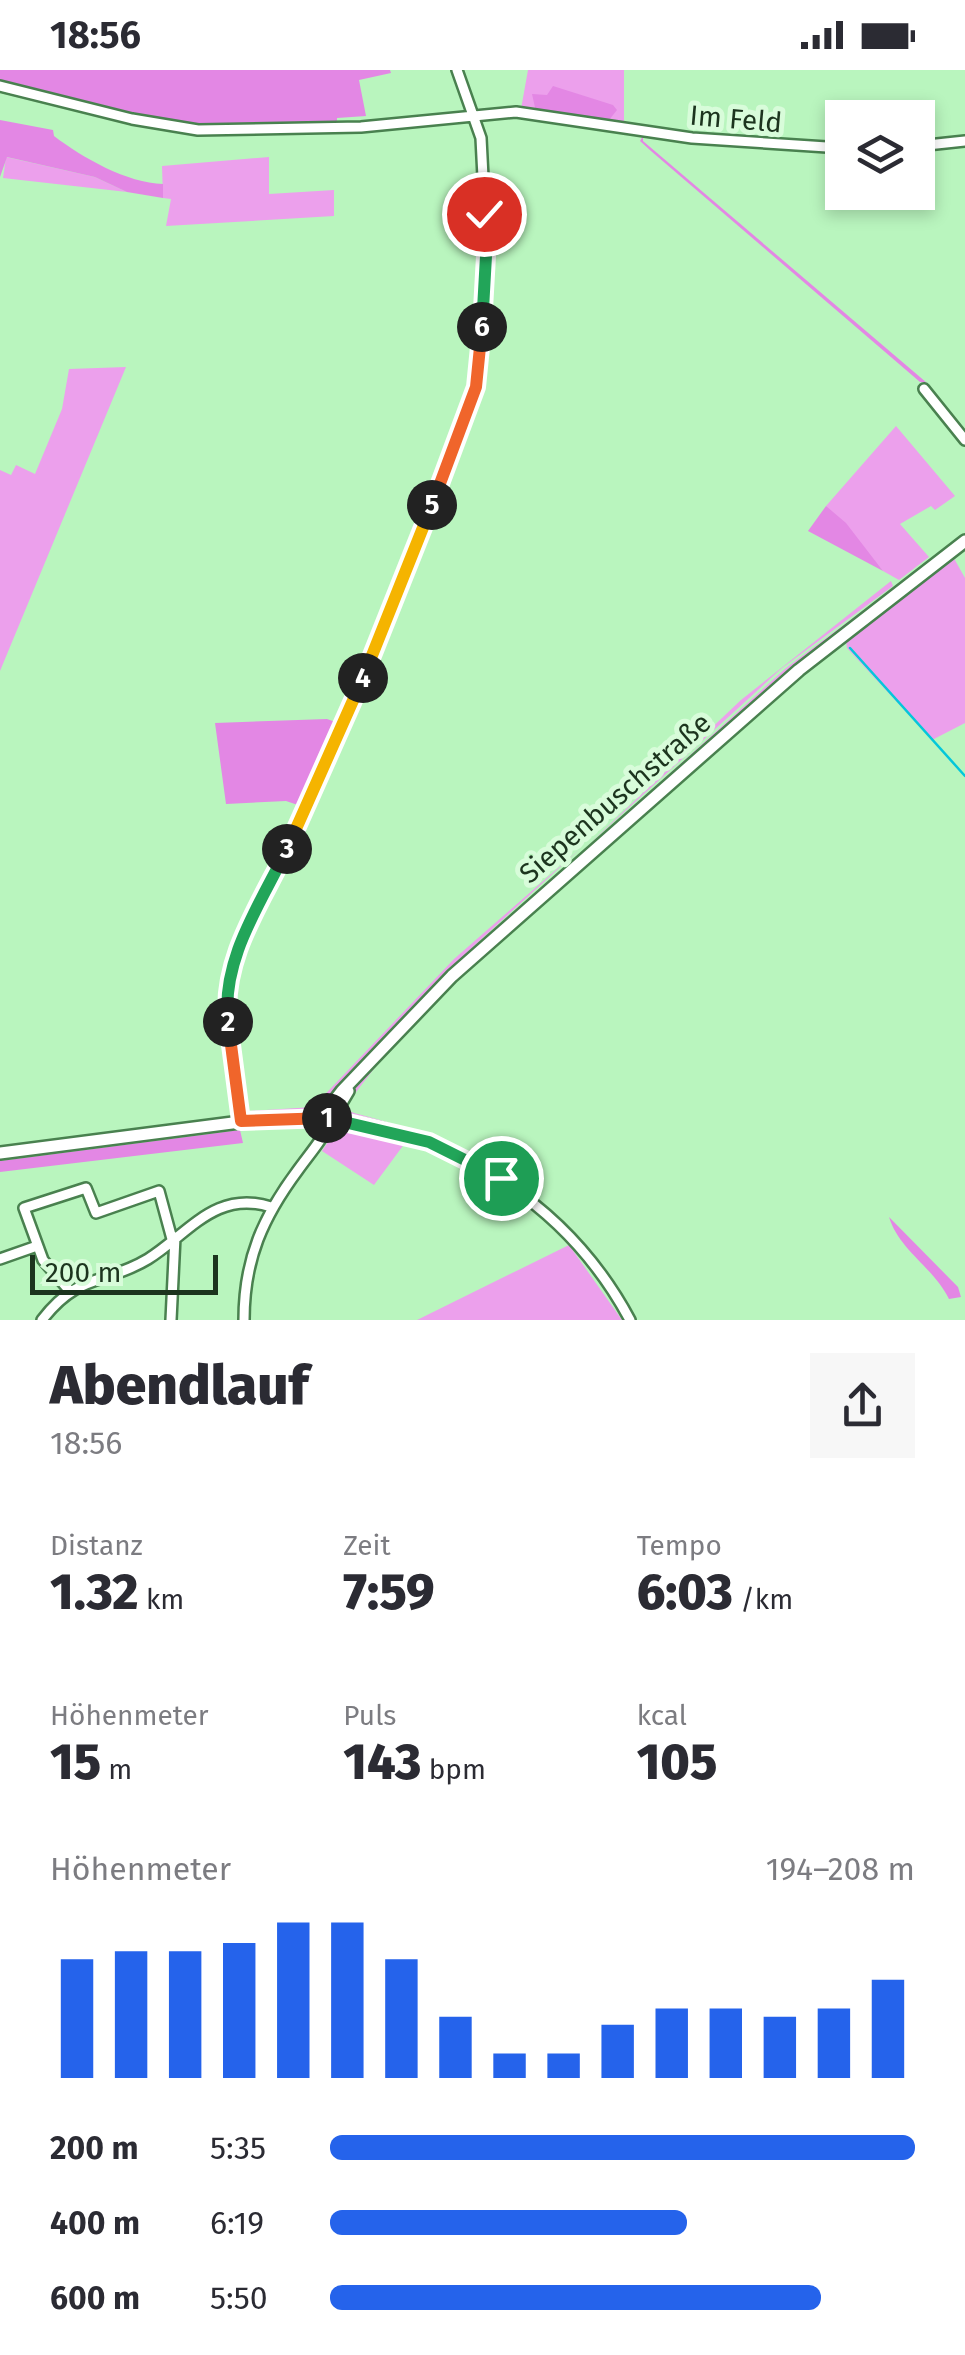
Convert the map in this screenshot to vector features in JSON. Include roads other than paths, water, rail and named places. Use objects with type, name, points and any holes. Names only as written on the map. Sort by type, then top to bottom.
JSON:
[{"type":"main road","name":"Siepenbuschstraße","points":[[327,1118],[441,986],[798,670],[965,541]]},
{"type":"main road","points":[[0,1153],[241,1121],[327,1118]]},
{"type":"street","points":[[241,1121],[226,1002],[232,964],[354,700],[470,410],[480,356],[486,254],[475,113],[457,70]]},
{"type":"street","name":"Im Feld","points":[[0,86],[132,119],[200,130],[361,127],[516,112],[626,130],[825,147]]},
{"type":"street","points":[[935,145],[965,142]]},
{"type":"street","points":[[924,389],[965,440]]},
{"type":"street","points":[[244,1320],[254,1243],[271,1207],[318,1144],[327,1118],[429,1142],[501,1178],[541,1208],[585,1252],[630,1320]]},
{"type":"street","points":[[69,1290],[38,1246],[24,1208],[86,1188],[96,1213],[160,1191],[174,1238],[170,1320]]},
{"type":"street","points":[[42,1320],[52,1315],[69,1290],[144,1261],[221,1206],[254,1203],[271,1207]]},
{"type":"street","points":[[0,1259],[38,1246]]},
{"type":"waterway","points":[[850,648],[965,776]]}]
